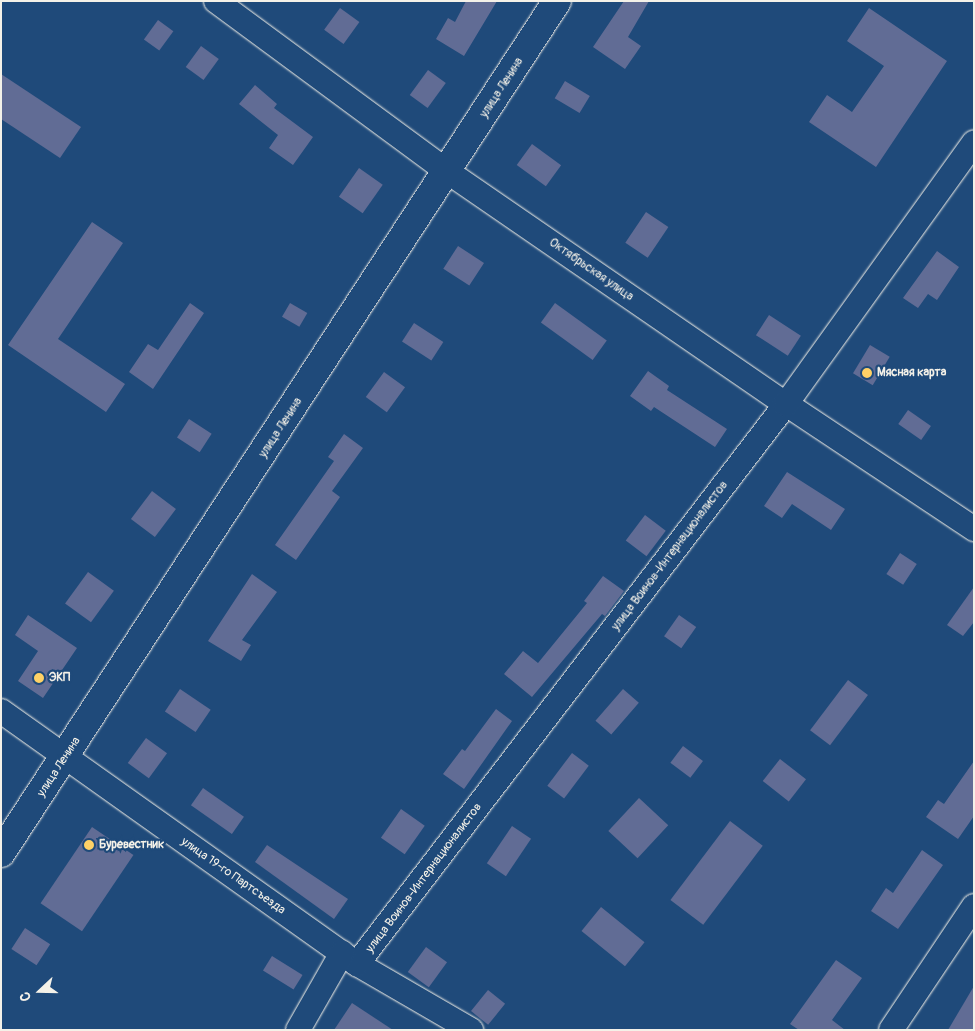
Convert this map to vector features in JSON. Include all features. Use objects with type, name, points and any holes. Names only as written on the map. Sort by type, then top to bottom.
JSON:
[{"type":"main road","name":"улица Ленина","points":[[1,853],[66,757],[448,172],[557,1]]},
{"type":"street","name":"Октябрьская улица","points":[[216,1],[448,172],[786,404],[974,528]]},
{"type":"street","name":"улица Воинов-Интернационалистов","points":[[298,1030],[350,958],[786,404],[974,142]]},
{"type":"street","name":"улица 19-го Партсъезда","points":[[1,711],[350,958],[471,1030]]},
{"type":"street","points":[[891,1030],[974,906]]},
{"type":"building","points":[[466,1],[497,1],[464,56],[436,39],[448,18],[455,22]]},
{"type":"building","points":[[624,1],[649,1],[628,37],[641,46],[625,69],[593,47]]},
{"type":"building","points":[[340,8],[359,22],[344,44],[324,30]]},
{"type":"building","points":[[869,8],[947,61],[876,167],[809,122],[827,95],[852,112],[884,66],[847,41]]},
{"type":"building","points":[[158,20],[173,31],[159,51],[144,39]]},
{"type":"building","points":[[201,46],[219,59],[204,80],[186,67]]},
{"type":"building","points":[[428,70],[446,83],[428,108],[410,95]]},
{"type":"building","points":[[1,74],[81,127],[60,158],[1,119]]},
{"type":"building","points":[[565,81],[590,96],[580,113],[555,98]]},
{"type":"building","points":[[255,85],[277,104],[274,108],[313,137],[293,165],[269,148],[278,135],[239,104]]},
{"type":"building","points":[[532,144],[561,165],[546,186],[517,165]]},
{"type":"building","points":[[359,168],[383,185],[363,213],[339,197]]},
{"type":"building","points":[[646,212],[668,227],[648,258],[625,243]]},
{"type":"building","points":[[92,222],[123,243],[58,339],[125,384],[106,412],[8,345]]},
{"type":"building","points":[[458,246],[484,263],[469,286],[443,269]]},
{"type":"building","points":[[937,251],[959,267],[937,300],[928,294],[918,308],[903,298]]},
{"type":"building","points":[[190,303],[204,313],[153,389],[129,372],[148,344],[158,350]]},
{"type":"building","points":[[290,303],[307,313],[299,327],[282,317]]},
{"type":"building","points":[[555,303],[607,341],[593,360],[541,322]]},
{"type":"building","points":[[769,315],[801,336],[788,356],[756,335]]},
{"type":"building","points":[[414,323],[443,342],[431,361],[402,341]]},
{"type":"building","points":[[870,345],[890,357],[873,385],[853,373]]},
{"type":"building","points":[[648,371],[669,386],[667,390],[727,429],[715,447],[654,407],[651,411],[630,396]]},
{"type":"building","points":[[384,372],[405,387],[387,412],[366,397]]},
{"type":"building","points":[[908,410],[931,426],[921,440],[898,424]]},
{"type":"building","points":[[189,419],[212,434],[200,452],[177,437]]},
{"type":"building","points":[[344,434],[363,448],[332,491],[340,497],[296,560],[275,545],[334,461],[328,457]]},
{"type":"building","points":[[787,472],[845,509],[831,530],[792,504],[782,518],[764,506]]},
{"type":"building","points":[[152,491],[176,509],[155,537],[131,519]]},
{"type":"building","points":[[645,515],[666,531],[647,556],[626,541]]},
{"type":"building","points":[[900,553],[917,564],[903,585],[886,574]]},
{"type":"building","points":[[88,572],[114,591],[91,622],[65,604]]},
{"type":"building","points":[[252,574],[277,592],[242,640],[251,645],[241,661],[208,641]]},
{"type":"building","points":[[603,576],[624,591],[605,616],[602,614],[532,697],[504,674],[523,651],[538,663],[587,603],[584,601]]},
{"type":"building","points":[[974,587],[974,622],[963,636],[947,625]]},
{"type":"building","points":[[28,615],[77,648],[43,698],[18,681],[38,651],[15,635]]},
{"type":"building","points":[[679,615],[696,627],[681,648],[664,636]]},
{"type":"building","points":[[848,680],[868,695],[830,745],[810,730]]},
{"type":"building","points":[[180,689],[211,710],[196,732],[165,711]]},
{"type":"building","points":[[623,689],[639,703],[611,734],[595,721]]},
{"type":"building","points":[[496,709],[512,721],[464,789],[443,774],[462,749],[465,751]]},
{"type":"building","points":[[146,738],[167,753],[149,778],[128,763]]},
{"type":"building","points":[[683,746],[703,761],[690,778],[670,763]]},
{"type":"building","points":[[572,753],[589,766],[564,798],[547,786]]},
{"type":"building","points":[[780,759],[806,779],[789,801],[763,781]]},
{"type":"building","points":[[974,761],[974,816],[958,839],[926,817],[938,800],[944,804]]},
{"type":"building","points":[[203,788],[244,817],[232,834],[191,805]]},
{"type":"building","points":[[639,798],[668,825],[638,858],[608,831]]},
{"type":"building","points":[[401,809],[425,826],[405,854],[381,838]]},
{"type":"building","points":[[730,821],[763,846],[703,925],[670,900]]},
{"type":"building","points":[[512,826],[531,839],[506,876],[487,863]]},
{"type":"building","points":[[92,827],[133,855],[82,931],[41,903]]},
{"type":"building","points":[[267,845],[348,899],[334,919],[255,862]]},
{"type":"building","points":[[922,850],[943,865],[898,929],[871,911],[886,888],[893,893]]},
{"type":"building","points":[[601,907],[645,942],[625,966],[581,931]]},
{"type":"building","points":[[25,928],[50,944],[37,965],[11,949]]},
{"type":"building","points":[[426,947],[447,962],[429,987],[408,972]]},
{"type":"building","points":[[272,956],[303,975],[294,989],[263,970]]},
{"type":"building","points":[[836,960],[862,978],[832,1020],[845,1030],[799,1030],[790,1024]]},
{"type":"building","points":[[974,986],[974,1030],[948,1030]]},
{"type":"building","points":[[488,990],[505,1004],[488,1025],[471,1011]]},
{"type":"building","points":[[352,1003],[393,1030],[334,1030]]},
{"type":"place","name":"Мясная карта","points":[[867,373]]},
{"type":"place","name":"ЭКП","points":[[39,678]]},
{"type":"place","name":"Буревестник","points":[[89,845]]}]
